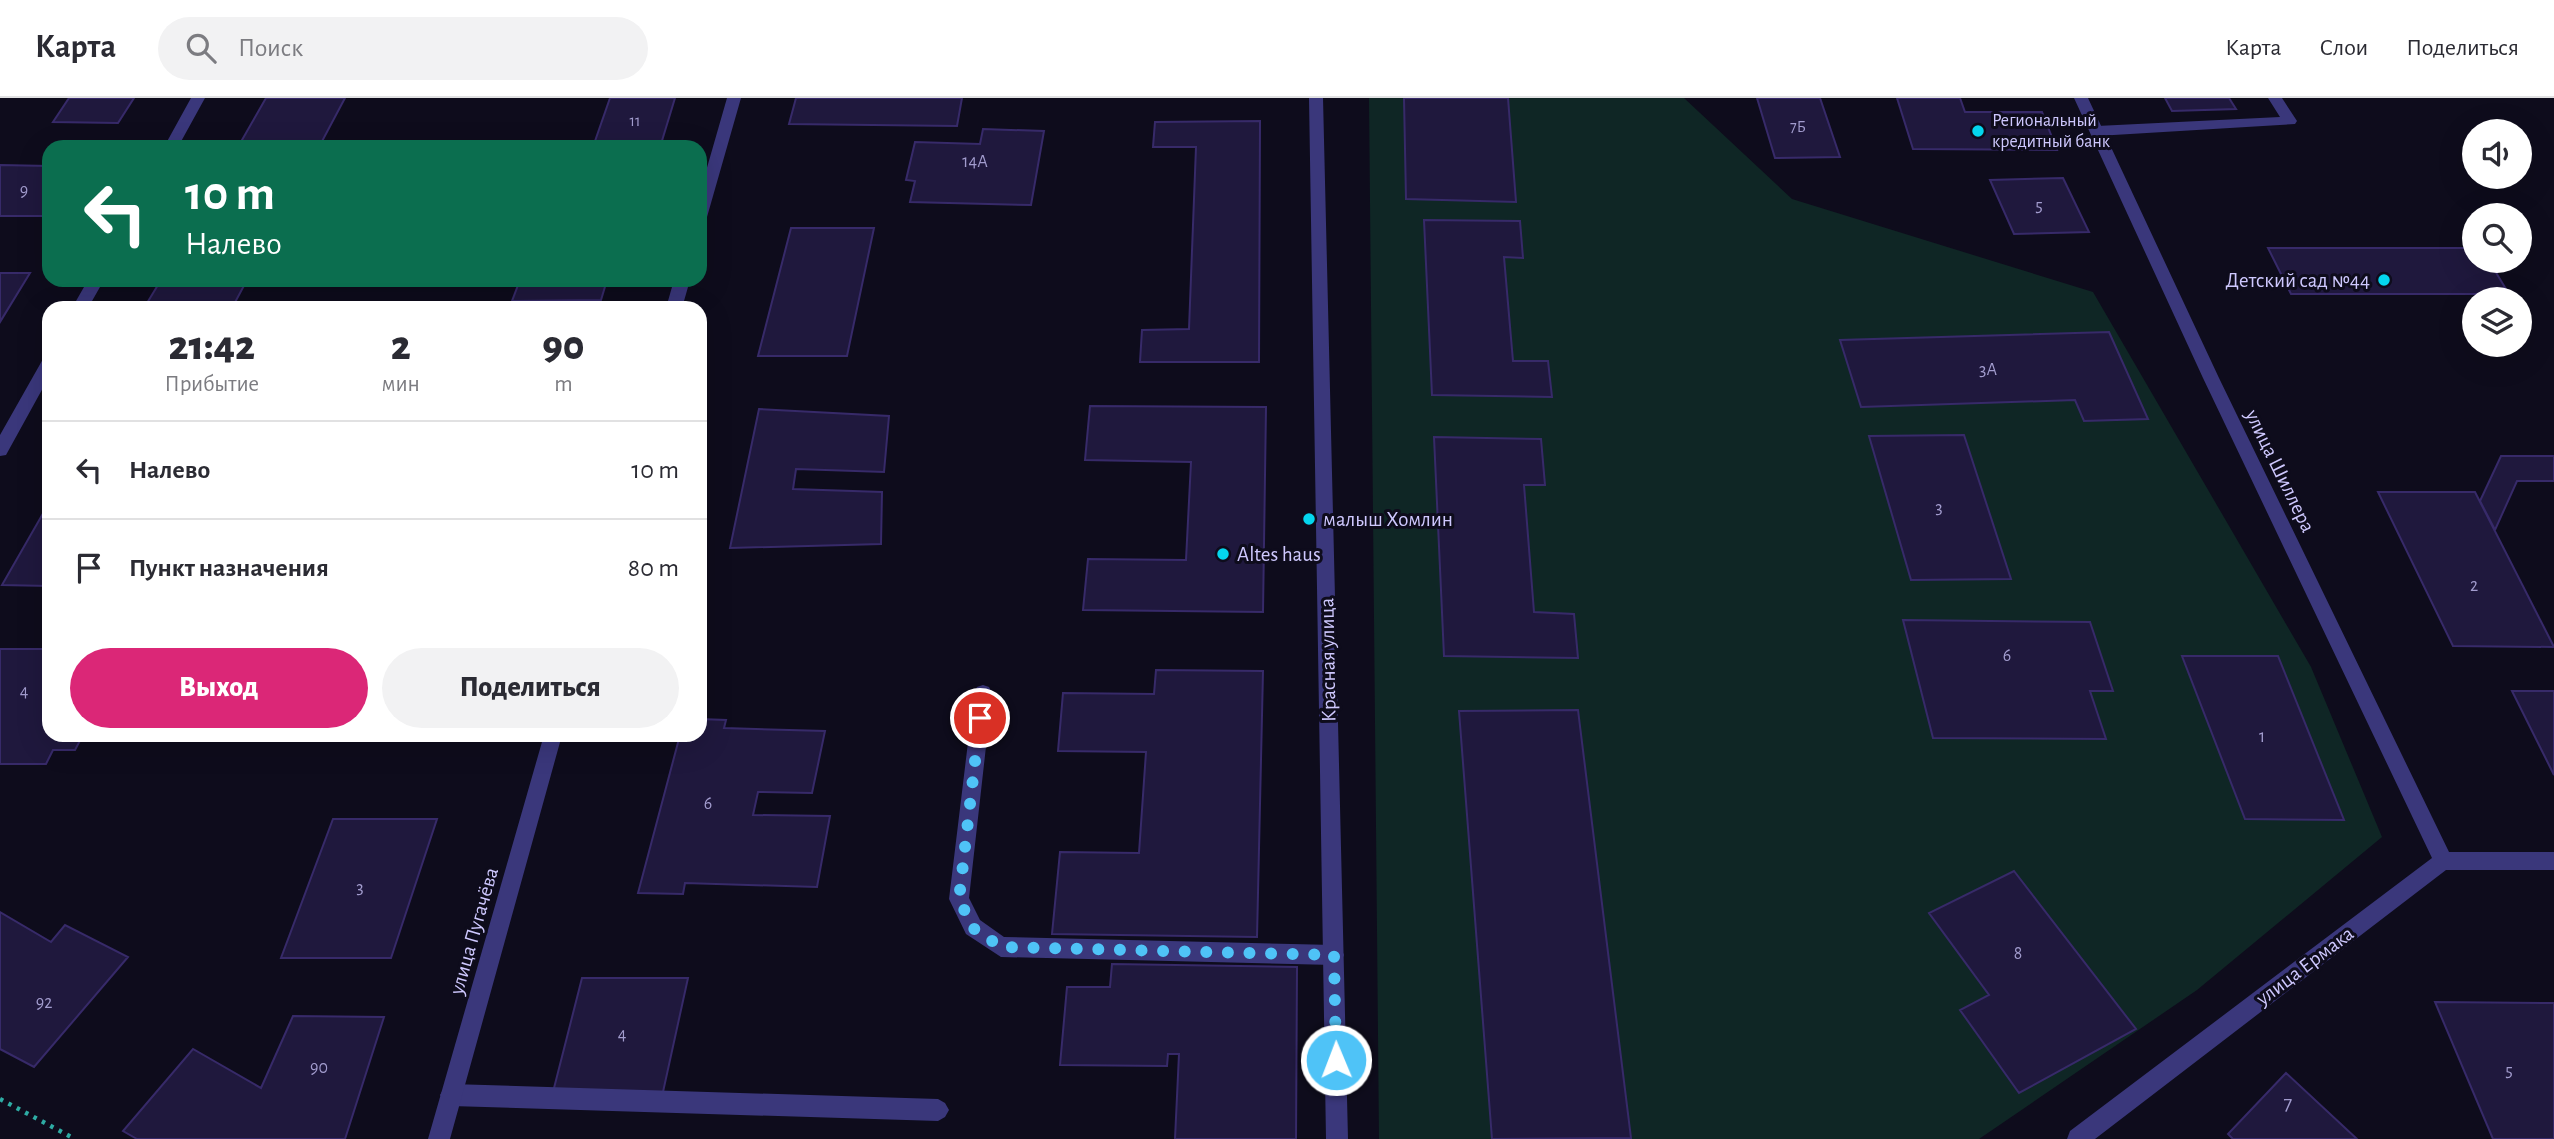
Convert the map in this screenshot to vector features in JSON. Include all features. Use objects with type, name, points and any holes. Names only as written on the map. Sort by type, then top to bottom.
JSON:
[{"type":"street","points":[[175,140],[198,98]]},
{"type":"street","points":[[707,192],[734,98]]},
{"type":"street","name":"Красная улица","points":[[1316,98],[1337,1139]]},
{"type":"street","name":"улица Шиллера","points":[[2081,98],[2211,378],[2443,861]]},
{"type":"street","points":[[2096,131],[2290,121],[2275,98]]},
{"type":"street","points":[[0,450],[42,375]]},
{"type":"street","points":[[983,692],[959,899],[973,928],[1001,947],[1334,955]]},
{"type":"street","name":"улица Пугачёва","points":[[439,1139],[551,742]]},
{"type":"street","points":[[2443,861],[2554,862]]},
{"type":"street","name":"улица Ермака","points":[[2078,1139],[2443,861]]},
{"type":"street","points":[[451,1095],[938,1110]]},
{"type":"path","points":[[0,1099],[75,1139]]},
{"type":"green space","points":[[1369,98],[1684,98],[1792,199],[2093,292],[2311,667],[2382,837],[2197,990],[1979,1139],[1379,1139]]},
{"type":"building","points":[[69,98],[134,98],[118,123],[53,122]]},
{"type":"building","points":[[266,98],[345,98],[323,140],[242,140]]},
{"type":"building","points":[[610,98],[675,98],[662,140],[595,140]]},
{"type":"building","points":[[796,98],[962,98],[957,126],[789,124]]},
{"type":"building","points":[[1404,98],[1508,98],[1516,202],[1406,199]]},
{"type":"building","points":[[1757,98],[1820,98],[1840,157],[1775,158]]},
{"type":"building","name":"Региональный кредитный банк","points":[[1897,98],[1960,98],[1965,112],[2042,112],[2057,150],[1913,149]]},
{"type":"building","points":[[2165,98],[2229,98],[2236,109],[2172,111]]},
{"type":"building","points":[[1260,121],[1259,362],[1140,362],[1142,330],[1189,329],[1196,147],[1153,147],[1155,122]]},
{"type":"building","points":[[983,129],[1044,131],[1031,205],[910,202],[915,181],[906,180],[915,142],[980,144]]},
{"type":"building","points":[[0,165],[42,166],[42,216],[0,216]]},
{"type":"building","points":[[2063,178],[2089,232],[2014,234],[1990,180]]},
{"type":"building","points":[[1424,220],[1520,221],[1523,258],[1504,257],[1513,361],[1548,361],[1552,397],[1432,395]]},
{"type":"building","points":[[791,228],[874,228],[847,356],[758,356]]},
{"type":"building","points":[[2268,248],[2462,248],[2462,273],[2496,273],[2505,287],[2462,287],[2462,294],[2291,294]]},
{"type":"building","points":[[0,273],[30,273],[0,322]]},
{"type":"building","points":[[157,287],[243,287],[236,301],[148,301]]},
{"type":"building","points":[[517,287],[605,287],[601,300],[512,301]]},
{"type":"building","points":[[2109,332],[2148,419],[2084,421],[2075,400],[1861,407],[1840,340]]},
{"type":"building","points":[[1090,406],[1266,407],[1263,612],[1083,610],[1088,559],[1186,560],[1191,462],[1085,460]]},
{"type":"building","points":[[759,409],[889,416],[884,472],[796,469],[793,489],[882,492],[881,544],[730,548]]},
{"type":"building","points":[[1964,435],[2011,579],[1911,580],[1869,436]]},
{"type":"building","points":[[1434,437],[1541,439],[1545,485],[1524,485],[1534,612],[1574,614],[1578,658],[1444,656]]},
{"type":"building","points":[[2501,456],[2554,456],[2554,481],[2517,481],[2495,530],[2480,501]]},
{"type":"building","points":[[2378,492],[2475,492],[2554,647],[2453,646]]},
{"type":"building","points":[[42,515],[42,586],[2,585]]},
{"type":"building","points":[[1903,620],[2090,622],[2113,691],[2090,691],[2106,739],[1933,738]]},
{"type":"building","points":[[0,649],[42,649],[42,742],[79,742],[75,750],[53,750],[46,764],[0,764]]},
{"type":"building","points":[[2182,656],[2278,656],[2344,820],[2245,819]]},
{"type":"building","points":[[1156,670],[1263,671],[1257,937],[1052,934],[1060,852],[1139,853],[1146,752],[1058,751],[1063,693],[1154,694]]},
{"type":"building","points":[[2512,691],[2554,691],[2554,775]]},
{"type":"building","points":[[1578,710],[1631,1138],[1492,1139],[1459,711]]},
{"type":"building","points":[[707,719],[726,720],[724,728],[825,731],[812,793],[758,792],[753,815],[830,816],[817,887],[685,883],[683,894],[638,893],[678,742],[707,742]]},
{"type":"building","points":[[333,819],[437,819],[391,958],[281,958]]},
{"type":"building","points":[[2014,871],[2136,1029],[2019,1093],[1960,1010],[1989,995],[1929,913]]},
{"type":"building","points":[[0,912],[51,942],[65,925],[128,957],[34,1067],[0,1049]]},
{"type":"building","points":[[1112,964],[1297,967],[1296,1139],[1175,1139],[1179,1054],[1168,1054],[1167,1066],[1060,1065],[1067,987],[1110,987]]},
{"type":"building","points":[[582,978],[688,978],[663,1092],[553,1092]]},
{"type":"building","points":[[2435,1002],[2554,1003],[2554,1139],[2493,1139]]},
{"type":"building","points":[[293,1016],[384,1017],[345,1139],[137,1139],[123,1131],[193,1049],[261,1088]]},
{"type":"building","points":[[2286,1073],[2357,1139],[2233,1139],[2228,1134]]},
{"type":"place","name":"Региональный кредитный банк","points":[[1978,131]]},
{"type":"place","name":"Детский сад №44","points":[[2384,280]]},
{"type":"place","name":"малыш Хомлин","points":[[1309,519]]},
{"type":"place","name":"Altes haus","points":[[1223,554]]},
{"type":"route","points":[[980,718],[959,899],[973,928],[1001,947],[1334,955],[1336,1060]]}]
